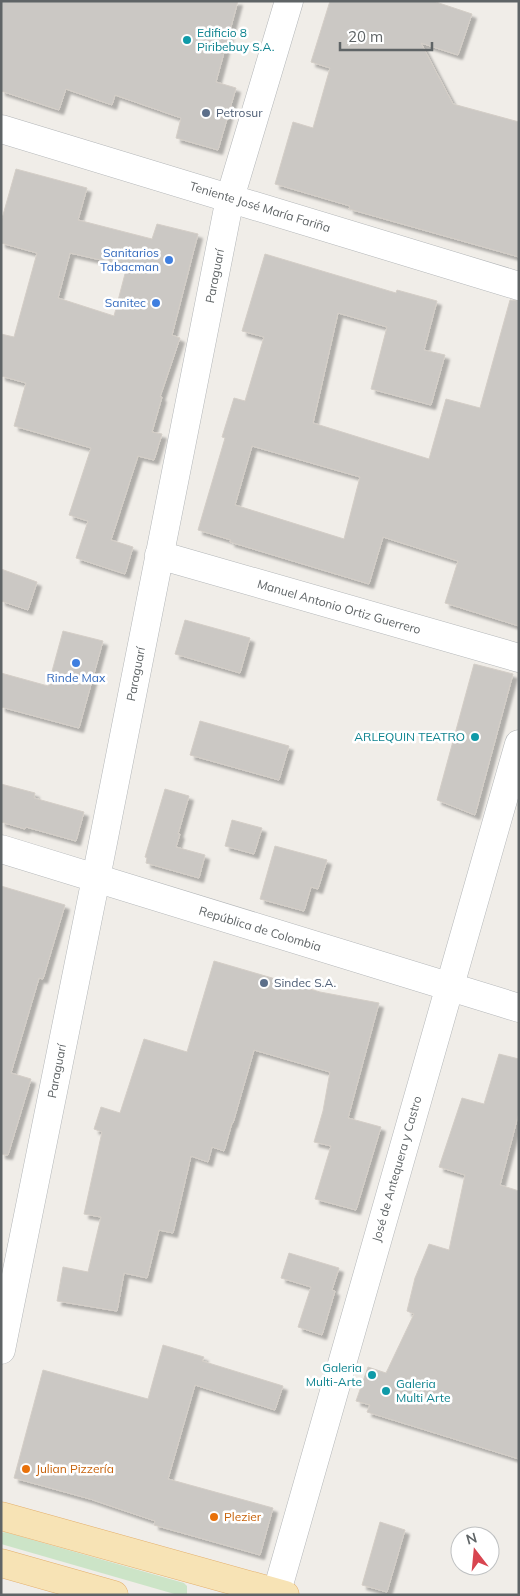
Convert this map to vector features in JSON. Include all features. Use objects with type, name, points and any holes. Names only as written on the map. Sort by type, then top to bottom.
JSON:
[{"type":"main road","points":[[1,1516],[279,1594]]},
{"type":"main road","points":[[1,1563],[114,1595]]},
{"type":"street","name":"Paraguarí","points":[[1,1350],[230,198],[289,1]]},
{"type":"street","name":"Teniente José María Fariña","points":[[1,129],[519,286]]},
{"type":"street","name":"Manuel Antonio Ortiz Guerrero","points":[[159,555],[519,658]]},
{"type":"street","name":"José de Antequera y Castro","points":[[279,1594],[519,744]]},
{"type":"street","name":"República de Colombia","points":[[1,849],[519,1008]]},
{"type":"green space","points":[[5,1532],[184,1583],[187,1586],[187,1594],[178,1595],[1,1544],[1,1533]]},
{"type":"building","points":[[1,1],[238,1],[216,82],[236,88],[218,150],[176,138],[181,118],[115,95],[112,105],[66,89],[59,110],[1,91]]},
{"type":"building","points":[[330,1],[433,1],[472,14],[458,55],[421,43],[453,104],[519,122],[519,257],[349,209],[350,206],[275,184],[293,122],[313,128],[330,68],[311,62]]},
{"type":"building","points":[[16,169],[87,188],[78,220],[152,239],[157,224],[198,234],[172,335],[180,338],[160,397],[162,397],[152,432],[162,434],[154,460],[138,456],[111,540],[133,547],[125,574],[76,558],[88,521],[69,515],[91,448],[14,426],[26,383],[1,376],[1,334],[14,337],[37,253],[1,243],[1,222]],"holes":[[[70,253],[127,266],[114,316],[58,298]]]},
{"type":"building","points":[[265,254],[396,293],[397,290],[437,301],[424,350],[445,355],[431,405],[371,389],[387,327],[338,313],[313,423],[429,459],[446,399],[480,408],[510,300],[519,301],[519,626],[445,603],[458,561],[383,537],[369,584],[230,542],[231,540],[198,530],[225,438],[222,437],[234,398],[245,401],[264,337],[242,331]],"holes":[[[252,446],[360,477],[344,539],[235,505]]]},
{"type":"building","points":[[1,569],[37,582],[28,610],[1,601]]},
{"type":"building","points":[[185,620],[250,638],[240,673],[175,654]]},
{"type":"building","points":[[63,631],[103,641],[79,728],[1,707],[1,673],[48,686]]},
{"type":"building","name":"ARLEQUIN TEATRO","points":[[474,664],[513,674],[475,815],[437,800]]},
{"type":"building","points":[[200,721],[289,746],[279,780],[190,755]]},
{"type":"building","points":[[1,784],[35,793],[34,798],[84,812],[76,841],[1,822]]},
{"type":"building","points":[[165,789],[189,796],[176,847],[205,855],[199,878],[146,863],[147,858],[145,857]]},
{"type":"building","points":[[232,820],[262,828],[254,854],[225,846]]},
{"type":"building","points":[[275,846],[327,860],[318,889],[311,887],[304,911],[260,899]]},
{"type":"building","points":[[1,886],[65,905],[43,979],[39,978],[11,1073],[31,1079],[8,1155],[1,1154]]},
{"type":"building","points":[[214,961],[320,992],[379,1003],[348,1118],[381,1127],[356,1210],[315,1199],[331,1146],[314,1142],[323,1111],[330,1072],[254,1050],[224,1151],[212,1147],[208,1162],[191,1156],[173,1233],[159,1230],[147,1278],[124,1273],[117,1311],[57,1301],[63,1267],[88,1272],[101,1217],[84,1214],[102,1132],[94,1129],[101,1107],[120,1113],[144,1039],[187,1052]]},
{"type":"building","points":[[499,1054],[519,1059],[519,1112],[500,1185],[519,1191],[519,1459],[367,1412],[370,1405],[356,1401],[368,1367],[386,1373],[414,1314],[407,1311],[415,1278],[429,1244],[449,1250],[465,1175],[439,1167],[462,1098],[484,1104]]},
{"type":"building","points":[[289,1253],[339,1268],[332,1290],[335,1291],[322,1335],[298,1327],[311,1287],[281,1278]]},
{"type":"building","points":[[163,1345],[204,1357],[202,1361],[283,1386],[275,1410],[195,1385],[168,1479],[273,1508],[260,1555],[154,1525],[155,1521],[90,1499],[14,1478],[43,1370],[148,1399]]},
{"type":"building","points":[[380,1522],[405,1530],[387,1592],[362,1585]]},
{"type":"place","name":"Edificio 8 Piribebuy S.A.","points":[[187,40]]},
{"type":"place","name":"Petrosur","points":[[206,113]]},
{"type":"place","name":"Sanitarios Tabacman","points":[[169,260]]},
{"type":"place","name":"Sanitec","points":[[156,303]]},
{"type":"place","name":"Rinde Max","points":[[76,663]]},
{"type":"place","name":"ARLEQUIN TEATRO","points":[[475,737]]},
{"type":"place","name":"Sindec S.A.","points":[[264,983]]},
{"type":"place","name":"Galeria Multi-Arte","points":[[372,1375]]},
{"type":"place","name":"Galeria Multi Arte","points":[[386,1391]]},
{"type":"place","name":"Julian Pizzería","points":[[26,1469]]},
{"type":"place","name":"Plezier","points":[[214,1517]]}]
